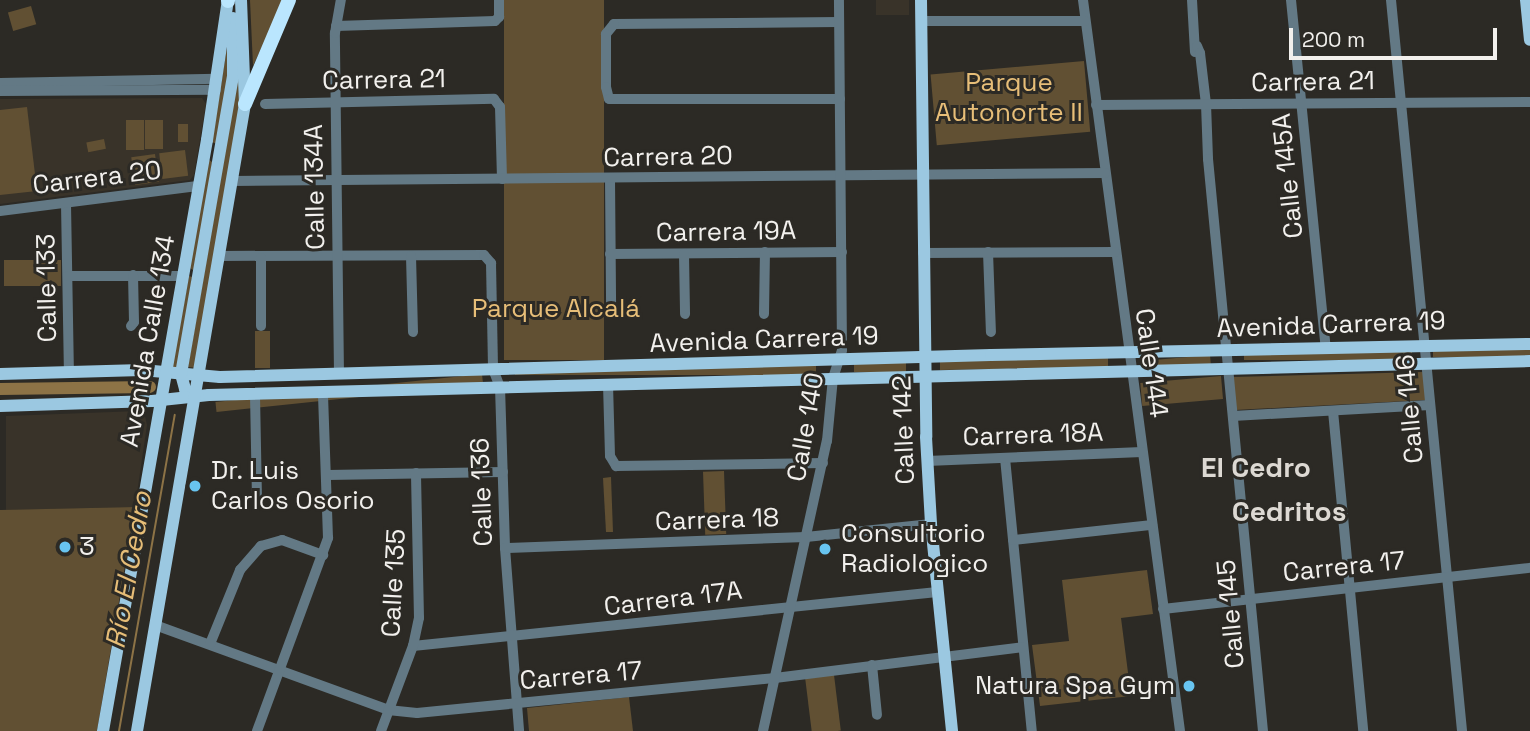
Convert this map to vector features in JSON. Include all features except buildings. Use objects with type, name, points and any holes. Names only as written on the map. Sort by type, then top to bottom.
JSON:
[{"type":"highway","points":[[245,104],[289,0]]},
{"type":"main road","name":"Avenida Calle 134","points":[[103,731],[208,140],[229,0]]},
{"type":"main road","points":[[195,397],[185,389],[181,374],[233,75],[229,0]]},
{"type":"main road","name":"Avenida Calle 134","points":[[137,731],[245,104],[241,0]]},
{"type":"main road","name":"Calle 142","points":[[921,0],[927,461],[937,592],[953,731]]},
{"type":"main road","points":[[1526,0],[1530,40]]},
{"type":"main road","points":[[208,140],[216,171]]},
{"type":"main road","points":[[182,276],[199,271]]},
{"type":"main road","name":"Avenida Carrera 19","points":[[0,374],[339,374],[924,357],[1530,344]]},
{"type":"main road","name":"Avenida Carrera 19","points":[[0,406],[500,387],[1530,360]]},
{"type":"street","name":"Calle 134A","points":[[339,374],[335,102],[336,26],[341,0]]},
{"type":"street","points":[[336,26],[495,21],[499,17],[499,0]]},
{"type":"street","name":"Calle 140","points":[[762,731],[823,463],[833,379],[841,360],[839,0]]},
{"type":"street","name":"Calle 144","points":[[1083,0],[1130,371],[1180,731]]},
{"type":"street","name":"Calle 145","points":[[1192,0],[1197,46],[1194,54],[1210,150],[1208,159],[1264,731]]},
{"type":"street","name":"Calle 145A","points":[[1292,0],[1326,348]]},
{"type":"street","name":"Calle 146","points":[[1391,0],[1462,731]]},
{"type":"street","points":[[921,21],[1085,20]]},
{"type":"street","points":[[839,22],[610,26],[606,34],[609,99],[840,99]]},
{"type":"street","points":[[0,83],[216,84]]},
{"type":"street","points":[[0,91],[216,84]]},
{"type":"street","name":"Carrera 21","points":[[265,104],[490,98],[500,107],[502,179]]},
{"type":"street","name":"Carrera 21","points":[[1096,105],[1530,102]]},
{"type":"street","name":"Carrera 20","points":[[232,181],[1105,173]]},
{"type":"street","points":[[610,179],[611,302]]},
{"type":"street","name":"Carrera 20","points":[[0,211],[199,186]]},
{"type":"street","name":"Calle 133","points":[[65,204],[69,372]]},
{"type":"street","points":[[764,314],[765,252]]},
{"type":"street","name":"Carrera 19A","points":[[610,254],[842,252]]},
{"type":"street","points":[[988,252],[991,332]]},
{"type":"street","points":[[923,253],[1115,252]]},
{"type":"street","points":[[684,254],[685,314]]},
{"type":"street","name":"Calle 136","points":[[411,257],[484,256],[491,262],[493,369],[500,387],[505,548],[519,731]]},
{"type":"street","points":[[219,257],[411,257],[412,332]]},
{"type":"street","points":[[261,258],[261,326]]},
{"type":"street","points":[[131,326],[134,322],[133,275]]},
{"type":"street","points":[[68,276],[182,276]]},
{"type":"street","points":[[608,384],[612,464],[620,467],[823,463]]},
{"type":"street","points":[[257,731],[323,555],[329,517],[323,393]]},
{"type":"street","points":[[255,395],[257,496]]},
{"type":"street","points":[[1233,416],[1430,405]]},
{"type":"street","points":[[1333,411],[1363,731]]},
{"type":"street","name":"Carrera 18A","points":[[927,461],[1142,452]]},
{"type":"street","points":[[1004,458],[1032,731]]},
{"type":"street","points":[[328,475],[503,472]]},
{"type":"street","name":"Calle 135","points":[[381,731],[414,646],[420,594],[416,473]]},
{"type":"street","name":"Carrera 18","points":[[505,548],[806,537],[931,524]]},
{"type":"street","points":[[1013,540],[1152,525]]},
{"type":"street","points":[[210,644],[240,570],[261,546],[282,540],[323,555]]},
{"type":"street","name":"Carrera 17","points":[[1163,609],[1530,568]]},
{"type":"street","name":"Carrera 17A","points":[[414,646],[937,592]]},
{"type":"street","name":"Carrera 17","points":[[155,625],[388,710],[417,713],[775,677],[1023,646]]},
{"type":"street","points":[[872,665],[877,715]]},
{"type":"shaded area","points":[[876,0],[909,0],[909,15],[876,15]]},
{"type":"shaded area","points":[[202,98],[206,104],[194,175],[190,180],[0,204],[0,99]]},
{"type":"shaded area","points":[[139,411],[145,416],[147,425],[135,507],[6,510],[6,416]]},
{"type":"green space","points":[[250,0],[284,0],[253,66]]},
{"type":"green space","name":"Parque Alcalá","points":[[504,0],[604,0],[604,360],[504,360]]},
{"type":"green space","points":[[31,6],[36,24],[13,31],[8,13]]},
{"type":"green space","points":[[230,28],[231,74],[217,144],[212,142]]},
{"type":"green space","name":"Parque Autonorte II","points":[[1084,61],[1090,132],[937,145],[931,74]]},
{"type":"green space","points":[[239,72],[243,87],[197,368],[188,367]]},
{"type":"green space","points":[[27,107],[37,191],[0,195],[0,110]]},
{"type":"green space","points":[[126,120],[144,120],[144,150],[126,150]]},
{"type":"green space","points":[[145,120],[163,120],[163,149],[145,149]]},
{"type":"green space","points":[[178,124],[188,124],[188,142],[178,142]]},
{"type":"green space","points":[[104,139],[106,149],[88,152],[86,142]]},
{"type":"green space","points":[[185,150],[188,176],[162,179],[159,153]]},
{"type":"green space","points":[[155,154],[159,182],[135,185],[131,157]]},
{"type":"green space","points":[[208,159],[212,162],[197,268],[193,270],[188,267]]},
{"type":"green space","points":[[4,260],[61,260],[61,286],[4,286]]},
{"type":"green space","points":[[189,276],[192,277],[179,367],[172,367]]},
{"type":"green space","points":[[255,331],[270,331],[270,368],[255,368]]},
{"type":"green space","points":[[1433,348],[1530,348],[1530,357],[1433,357]]},
{"type":"green space","points":[[1244,350],[1412,350],[1412,360],[1244,360]]},
{"type":"green space","points":[[1210,355],[1211,366],[1146,372],[1145,361]]},
{"type":"green space","points":[[1108,356],[1108,367],[940,370],[940,361]]},
{"type":"green space","points":[[854,362],[906,362],[906,372],[854,372]]},
{"type":"green space","points":[[515,365],[816,365],[816,375],[515,375]]},
{"type":"green space","points":[[1423,372],[1426,400],[1235,410],[1231,377]]},
{"type":"green space","points":[[482,374],[483,384],[217,412],[215,402]]},
{"type":"green space","points":[[1221,376],[1223,399],[1142,406],[1140,383]]},
{"type":"green space","points":[[724,471],[726,534],[705,535],[703,472]]},
{"type":"green space","points":[[611,477],[613,532],[606,532],[603,478]]},
{"type":"green space","points":[[135,507],[97,731],[0,731],[0,510]]},
{"type":"green space","points":[[1147,570],[1153,614],[1121,618],[1131,696],[1040,706],[1032,645],[1069,641],[1062,580]]},
{"type":"green space","points":[[834,675],[841,731],[812,731],[805,679]]},
{"type":"green space","points":[[629,697],[633,731],[529,731],[527,708]]},
{"type":"waterway","points":[[0,389],[150,387]]},
{"type":"waterway","name":"Río El Cedro","points":[[119,731],[175,415]]},
{"type":"place","name":"Dr. Luis Carlos Osorio","points":[[195,486]]},
{"type":"place","name":"3","points":[[65,547]]},
{"type":"place","name":"Consultorio Radiologico","points":[[825,549]]},
{"type":"place","name":"Natura Spa Gym","points":[[1189,686]]},
{"type":"district","name":"El Cedro","points":[[1256,467]]},
{"type":"district","name":"Cedritos","points":[[1289,511]]}]
